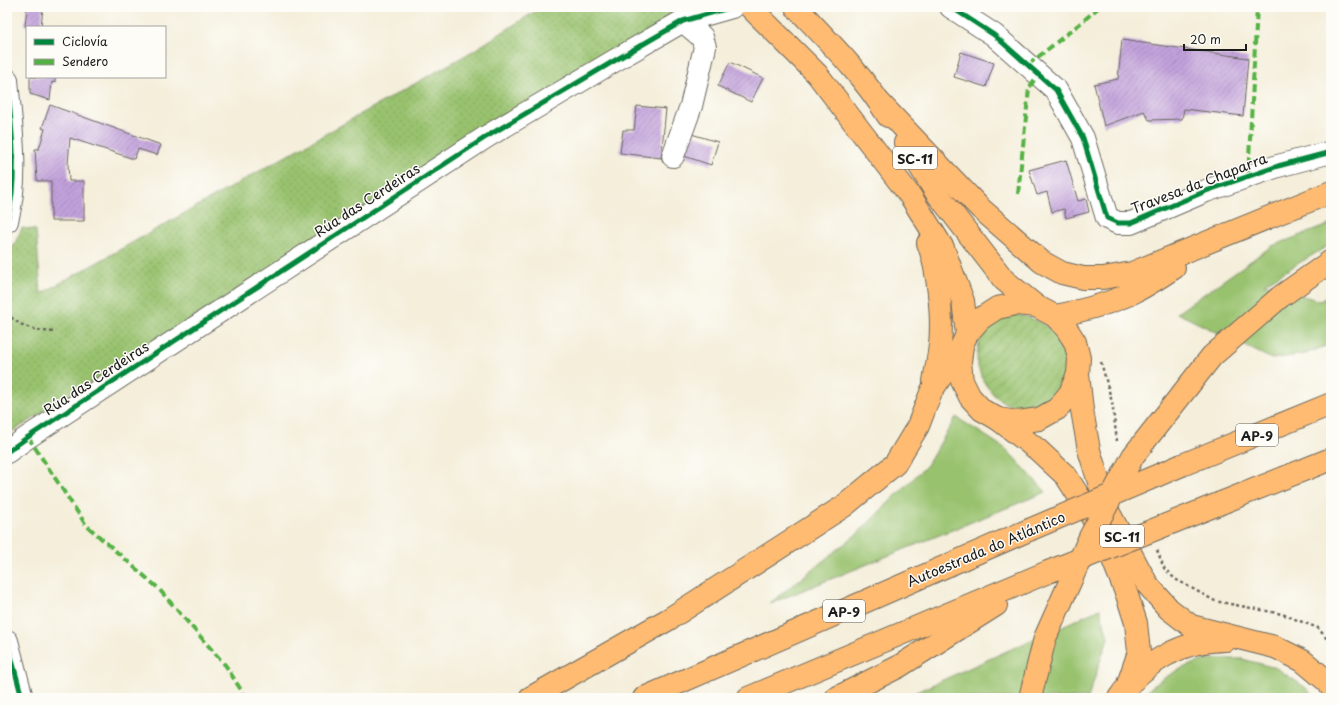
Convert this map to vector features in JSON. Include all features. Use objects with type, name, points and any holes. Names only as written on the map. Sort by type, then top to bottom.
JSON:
[{"type":"highway","name":"SC-11","points":[[750,7],[817,74],[911,197],[943,248],[963,302],[965,340],[960,362],[962,381],[970,397],[982,410],[998,419],[1038,450],[1066,476],[1091,515],[1110,552],[1128,595],[1136,623],[1139,652],[1124,691]]},
{"type":"highway","name":"SC-11","points":[[796,7],[838,52],[880,103],[940,198],[1004,280],[1066,328],[1075,342],[1078,358],[1078,374],[1082,410],[1089,450],[1108,511],[1147,584],[1169,609],[1191,626],[1275,647],[1303,661],[1328,682],[1331,687]]},
{"type":"highway","points":[[880,103],[980,208],[1042,262],[1062,273],[1083,278],[1103,278],[1132,273],[1331,192]]},
{"type":"highway","points":[[530,698],[669,620],[844,506],[895,464],[918,426],[932,390],[940,344],[940,306],[932,254],[911,197]]},
{"type":"highway","points":[[932,390],[980,319],[997,308],[1016,304],[1046,311],[1088,309],[1133,292],[1242,229]]},
{"type":"highway","points":[[1030,698],[1045,638],[1090,537],[1133,456],[1212,356],[1280,297],[1331,261]]},
{"type":"highway","name":"SC-11","points":[[998,419],[1018,422],[1039,419],[1057,409],[1070,393],[1078,374]]},
{"type":"highway","name":"Autoestrada do Atlántico","points":[[644,698],[1029,530],[1331,404]]},
{"type":"highway","points":[[748,698],[1048,572],[1331,459]]},
{"type":"highway","points":[[836,698],[898,667],[1048,572]]},
{"type":"highway","name":"SC-11","points":[[1124,691],[1152,663],[1180,648],[1212,640],[1244,640]]},
{"type":"street","name":"Rúa das Cerdeiras","points":[[7,452],[486,137],[614,61],[689,14],[732,7]]},
{"type":"street","name":"Travesa da Chaparra","points":[[951,7],[994,36],[1056,90],[1083,138],[1107,218],[1118,223],[1130,223],[1206,191],[1278,166],[1331,152]]},
{"type":"street","points":[[673,156],[691,106],[705,47],[702,37],[689,14]]},
{"type":"street","points":[[7,80],[9,129],[14,156],[13,183],[7,221]]},
{"type":"street","points":[[7,641],[22,698]]},
{"type":"path","points":[[7,313],[12,320],[24,326],[55,332]]},
{"type":"green space","points":[[542,7],[685,7],[682,11],[7,435],[7,260],[22,228],[36,230],[41,294],[473,51]]},
{"type":"green space","points":[[1331,224],[1331,244],[1264,284],[1320,301],[1331,294],[1331,344],[1305,354],[1272,359],[1177,313],[1272,246]]},
{"type":"green space","points":[[1013,314],[1033,319],[1049,328],[1060,343],[1064,352],[1066,363],[1065,376],[1060,389],[1043,404],[1025,409],[1008,405],[994,394],[983,379],[977,361],[979,343],[991,325],[999,317]]},
{"type":"green space","points":[[956,417],[1006,449],[1046,492],[769,604],[858,533],[927,465]]},
{"type":"green space","points":[[1100,609],[1108,638],[1088,698],[903,698]]},
{"type":"green space","points":[[1212,659],[1242,659],[1276,668],[1305,687],[1315,698],[1141,698],[1162,679],[1190,665]]},
{"type":"building","points":[[27,7],[43,7],[41,26],[25,26]]},
{"type":"building","points":[[1122,40],[1248,58],[1243,116],[1184,109],[1182,119],[1149,120],[1144,111],[1104,126],[1094,84],[1118,79]]},
{"type":"building","points":[[961,52],[994,63],[986,87],[954,77]]},
{"type":"building","points":[[730,62],[763,78],[751,102],[718,86]]},
{"type":"building","points":[[30,78],[55,78],[55,83],[52,82],[50,100],[30,94]]},
{"type":"building","points":[[50,105],[161,145],[157,155],[138,149],[134,159],[70,138],[68,164],[69,181],[84,181],[84,221],[51,221],[51,181],[37,181],[35,149],[39,149],[45,129],[42,128]]},
{"type":"building","points":[[637,106],[666,109],[661,158],[620,153],[623,130],[634,130]]},
{"type":"building","points":[[688,133],[718,142],[711,165],[681,155]]},
{"type":"building","points":[[1066,160],[1078,201],[1086,199],[1089,212],[1066,218],[1064,209],[1052,212],[1047,192],[1037,195],[1029,170]]},
{"type":"marked path","points":[[1028,65],[1099,7]]},
{"type":"marked path","points":[[1248,177],[1257,7]]},
{"type":"marked path","points":[[1018,194],[1029,88],[1038,74]]},
{"type":"marked path","points":[[28,437],[86,525],[158,588],[226,666],[246,698]]},
{"type":"marked path","points":[[1331,571],[1329,598],[1331,603]]},
{"type":"cycle path","points":[[7,452],[486,137],[683,21],[732,7]]},
{"type":"cycle path","points":[[951,7],[994,35],[1056,90],[1083,138],[1107,218],[1118,223],[1131,223],[1206,191],[1278,166],[1331,152]]},
{"type":"cycle path","points":[[7,80],[13,151],[13,186],[7,221]]},
{"type":"cycle path","points":[[7,641],[22,698]]}]
